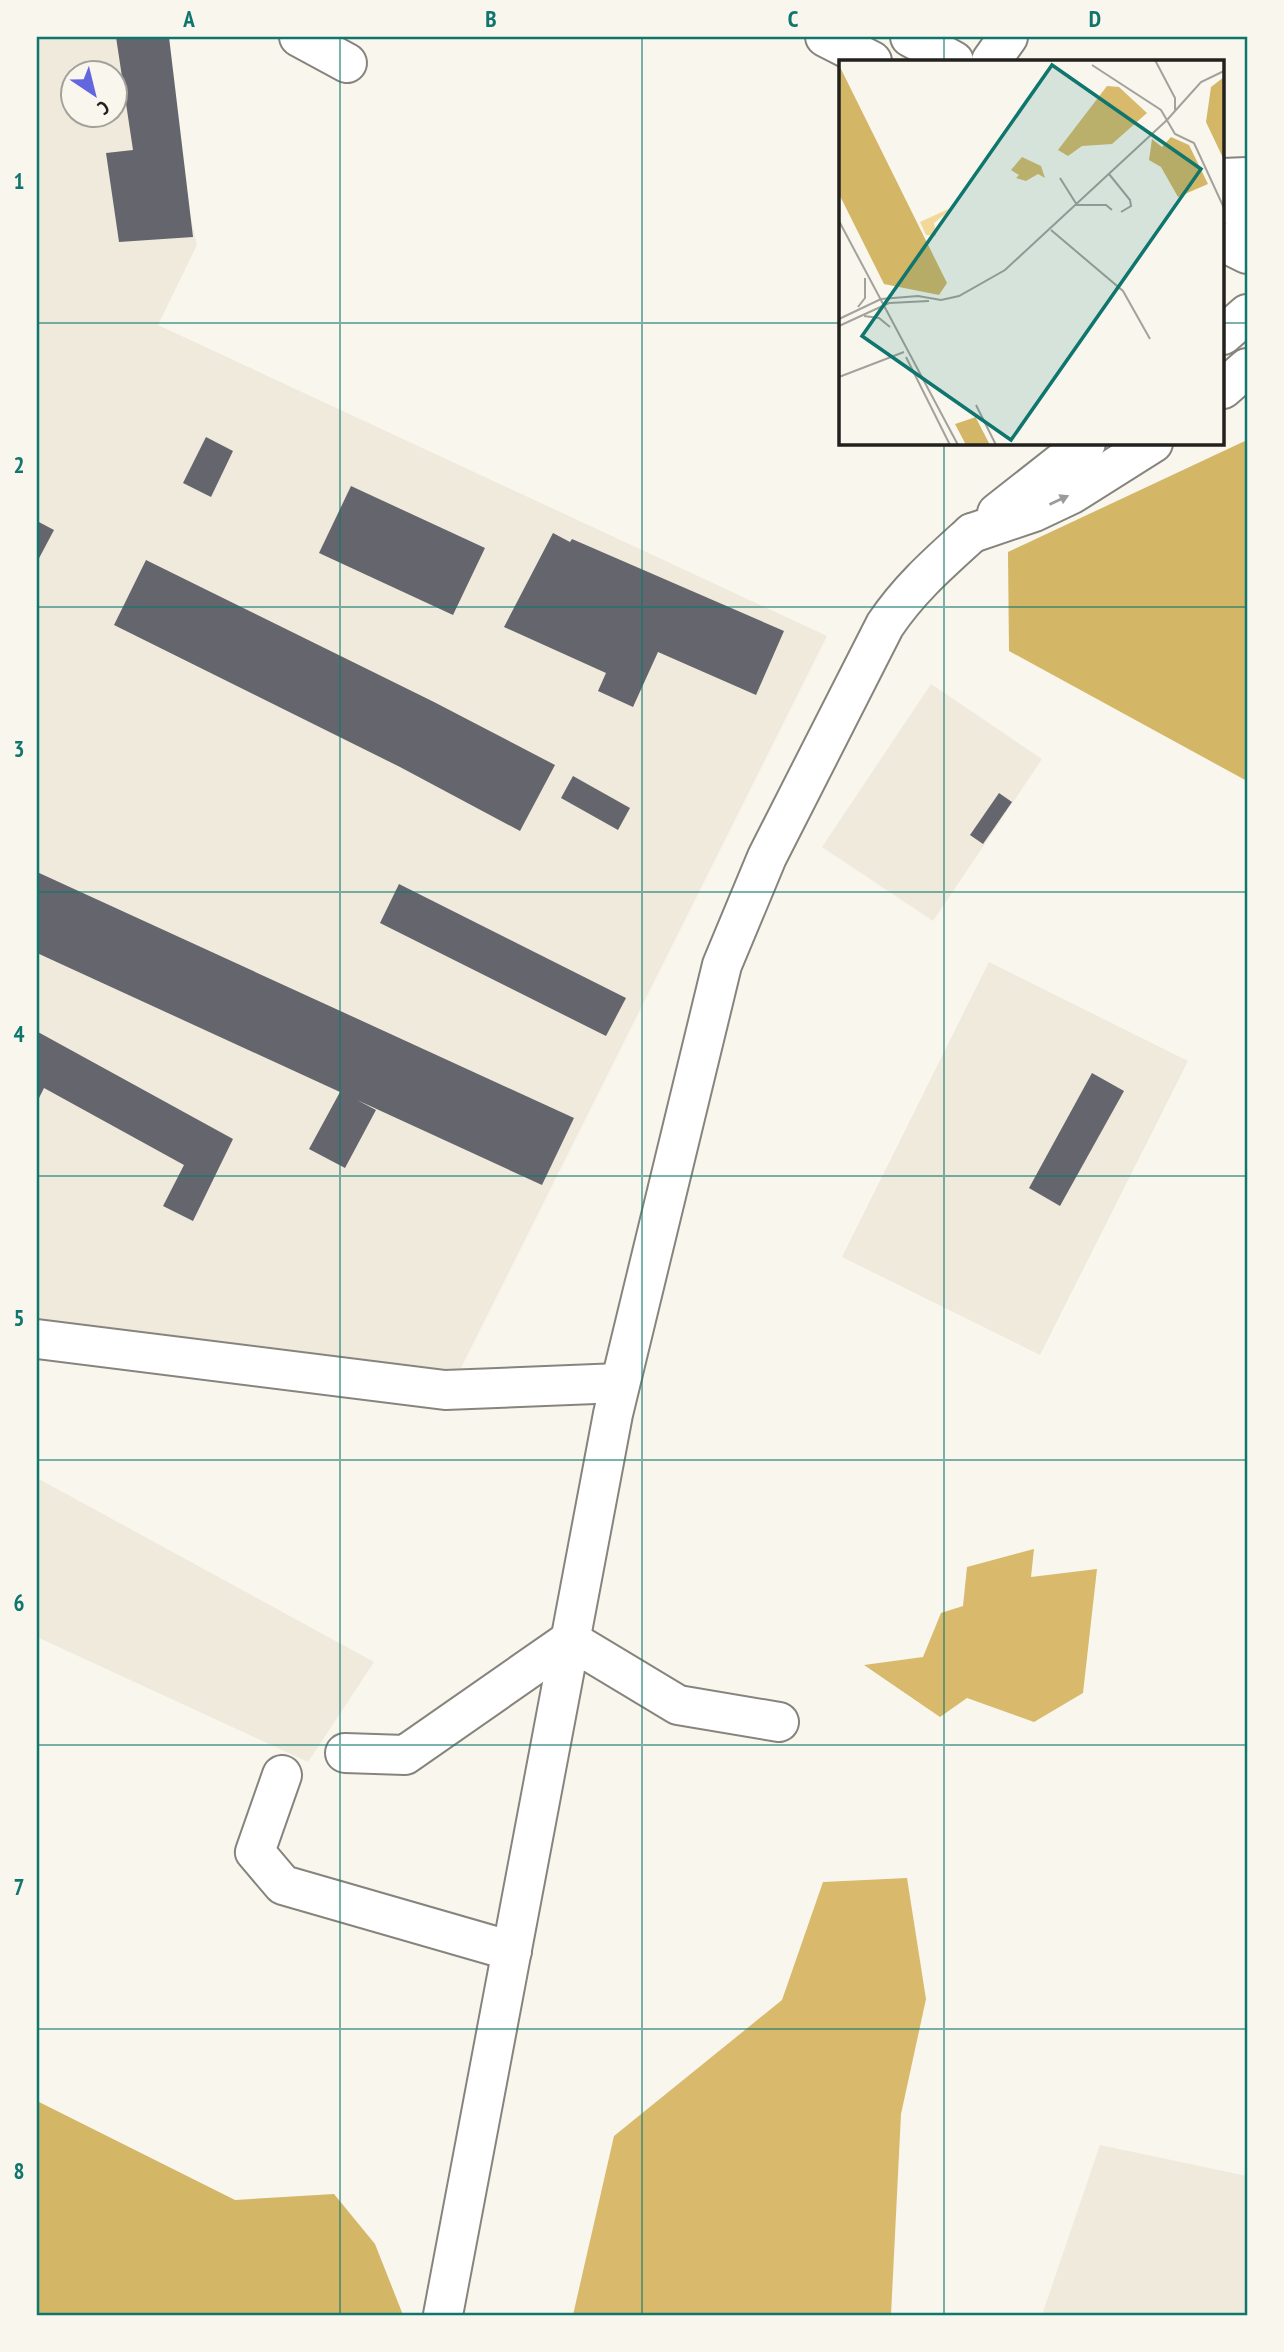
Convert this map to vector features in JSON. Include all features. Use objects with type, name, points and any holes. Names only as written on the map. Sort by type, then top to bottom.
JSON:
[{"type":"street","points":[[299,37],[347,63]]},
{"type":"street","points":[[825,37],[870,60]]},
{"type":"street","points":[[910,37],[952,60]]},
{"type":"street","points":[[992,60],[1008,37]]},
{"type":"street","points":[[1224,178],[1247,177]]},
{"type":"street","points":[[1224,201],[1247,213]]},
{"type":"street","points":[[1224,242],[1247,254]]},
{"type":"street","points":[[1224,334],[1247,314]]},
{"type":"street","points":[[1224,390],[1247,368]]},
{"type":"street","points":[[1224,391],[1247,380]]},
{"type":"street","points":[[443,2315],[620,1383],[722,965],[767,857],[885,625],[903,598],[972,533],[1085,444]]},
{"type":"street","points":[[972,533],[1034,512],[1072,494],[1151,444]]},
{"type":"street","points":[[37,1339],[445,1390],[620,1383]]},
{"type":"street","points":[[570,1640],[678,1705],[779,1722]]},
{"type":"street","points":[[345,1754],[405,1755],[570,1640]]},
{"type":"street","points":[[282,1775],[255,1852],[283,1885],[512,1951]]},
{"type":"shaded area","points":[[37,37],[150,37],[197,245],[158,325],[827,636],[459,1372],[247,1357],[37,1325]]},
{"type":"shaded area","points":[[1247,440],[1247,781],[1009,651],[1008,552]]},
{"type":"shaded area","points":[[931,684],[1042,759],[933,921],[822,847]]},
{"type":"shaded area","points":[[989,962],[1188,1061],[1040,1355],[842,1257]]},
{"type":"shaded area","points":[[37,1478],[374,1662],[308,1762],[37,1637]]},
{"type":"shaded area","points":[[1034,1549],[1031,1577],[1097,1569],[1083,1693],[1034,1722],[967,1698],[940,1717],[864,1665],[923,1657],[941,1613],[963,1606],[967,1567]]},
{"type":"shaded area","points":[[907,1878],[926,1999],[901,2114],[891,2315],[573,2315],[614,2136],[782,2000],[823,1882]]},
{"type":"shaded area","points":[[37,2101],[235,2200],[334,2194],[375,2244],[403,2315],[37,2315]]},
{"type":"shaded area","points":[[1100,2145],[1247,2176],[1247,2315],[1042,2315]]},
{"type":"building","points":[[116,37],[169,37],[193,237],[119,242],[106,153],[133,150],[130,130],[130,60],[119,60]]},
{"type":"building","points":[[206,437],[233,451],[211,497],[183,483]]},
{"type":"building","points":[[351,486],[485,548],[453,615],[319,553]]},
{"type":"building","points":[[37,521],[54,530],[37,562]]},
{"type":"building","points":[[553,533],[784,631],[756,695],[658,652],[633,707],[598,691],[606,673],[504,627]]},
{"type":"building","points":[[146,560],[434,702],[555,765],[520,831],[400,767],[114,625]]},
{"type":"building","points":[[573,776],[630,808],[618,830],[561,798]]},
{"type":"building","points":[[999,793],[1012,802],[983,844],[970,835]]},
{"type":"building","points":[[37,872],[574,1118],[542,1185],[357,1100],[376,1110],[345,1168],[309,1149],[340,1092],[37,953]]},
{"type":"building","points":[[399,884],[626,998],[606,1036],[380,923]]},
{"type":"building","points":[[38,1032],[233,1139],[193,1221],[163,1206],[184,1165],[44,1088],[37,1102]]},
{"type":"building","points":[[1092,1073],[1124,1091],[1060,1206],[1029,1188]]}]
